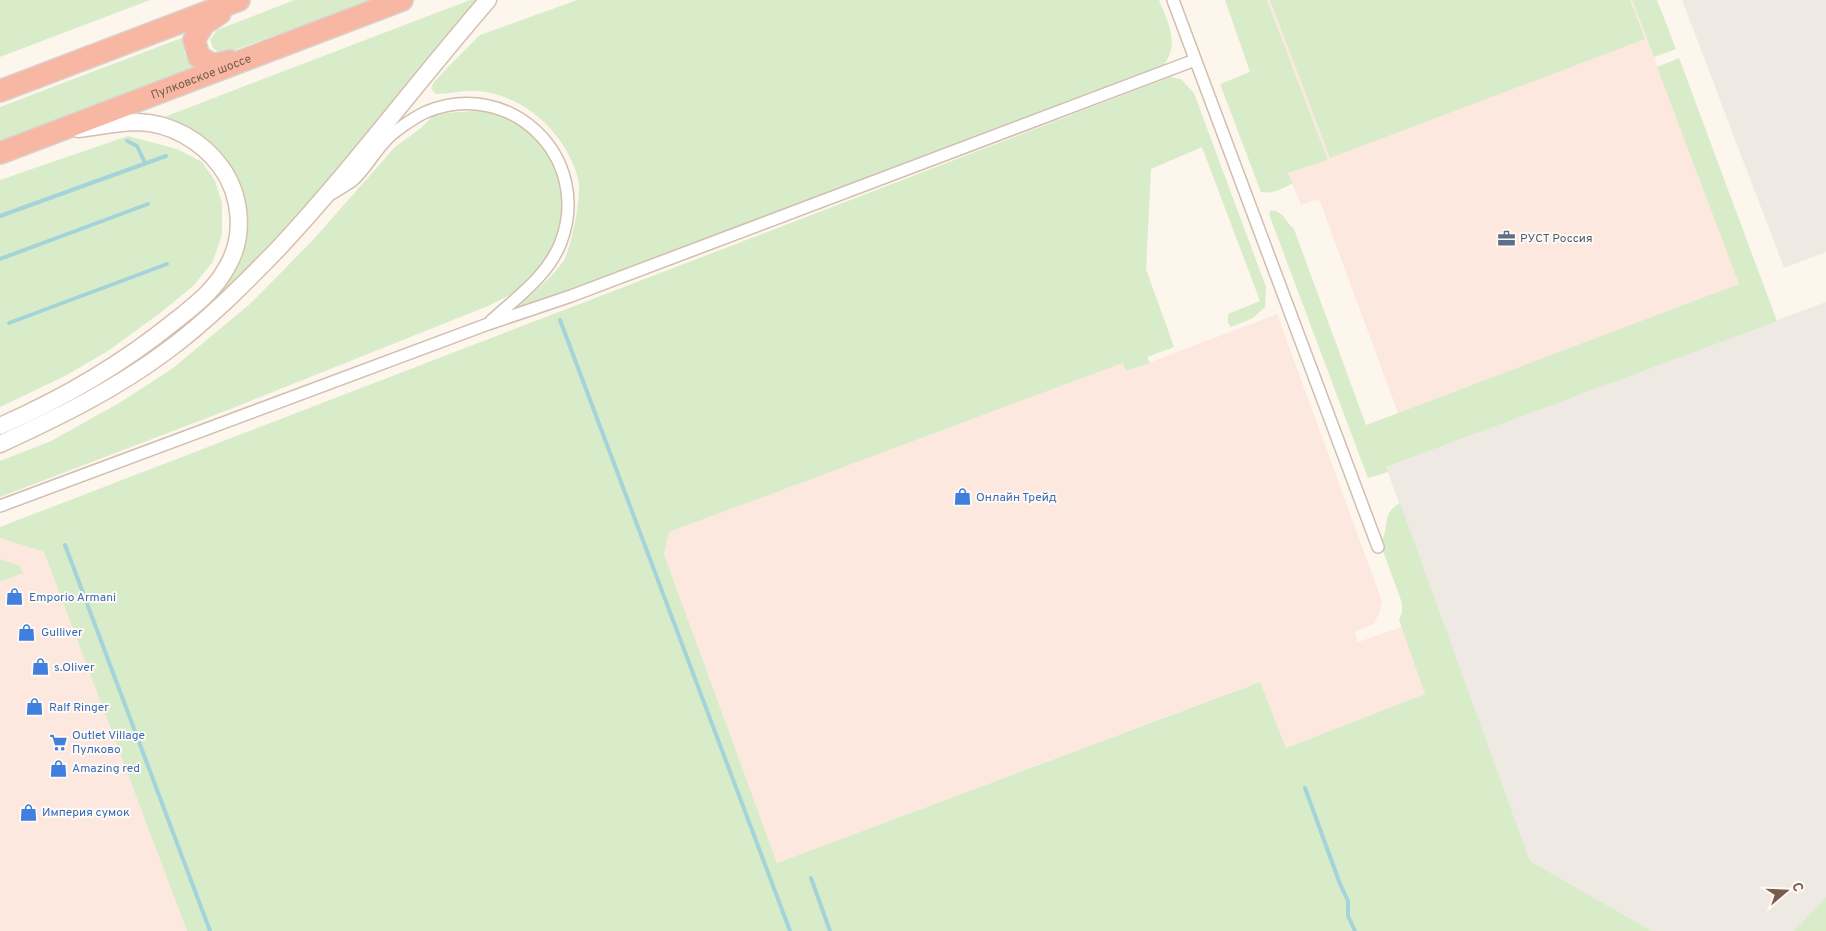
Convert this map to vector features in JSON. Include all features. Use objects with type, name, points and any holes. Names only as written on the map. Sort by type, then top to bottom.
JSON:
[{"type":"highway","points":[[240,0],[204,24],[194,40],[199,58],[214,65],[255,55]]},
{"type":"highway","points":[[0,91],[240,0]]},
{"type":"highway","name":"Пулковское шоссе","points":[[0,153],[402,0]]},
{"type":"main road","points":[[0,444],[40,426],[121,382],[168,350],[208,318],[249,279],[320,202],[488,0]]},
{"type":"main road","points":[[0,426],[36,410],[98,376],[155,338],[212,289],[228,266],[237,244],[239,217],[232,187],[226,174],[215,159],[198,143],[174,128],[137,122],[59,130]]},
{"type":"street","points":[[1173,0],[1378,547]]},
{"type":"street","points":[[0,506],[488,324],[571,296],[1195,60]]},
{"type":"street","points":[[320,202],[353,180],[387,138],[426,112],[448,105],[485,104],[509,113],[536,130],[549,144],[565,176],[568,193],[566,228],[555,256],[546,269],[488,324]]},
{"type":"shaded area","points":[[1267,0],[1632,0],[1740,284],[1398,413],[1319,199],[1301,205],[1288,173],[1328,160]]},
{"type":"shaded area","points":[[1682,0],[1826,0],[1826,252],[1784,268]]},
{"type":"shaded area","points":[[1826,302],[1826,897],[1794,931],[1652,931],[1530,861],[1386,467]]},
{"type":"shaded area","points":[[1277,314],[1382,601],[1379,614],[1373,624],[1355,632],[1358,642],[1402,627],[1425,694],[1286,748],[1259,682],[777,863],[664,554],[669,532],[1123,363],[1127,371]]},
{"type":"shaded area","name":"Outlet Village Пулково","points":[[0,538],[44,552],[187,931],[0,931]]},
{"type":"green space","points":[[0,0],[150,0],[0,57]]},
{"type":"green space","points":[[295,0],[373,0],[229,52],[218,52],[213,48],[210,40],[217,30]]},
{"type":"green space","points":[[470,0],[477,0],[298,215],[252,266],[228,289],[177,334],[114,378],[69,403],[0,436],[0,431],[222,289],[237,266],[245,248],[247,230],[244,206],[234,173],[222,153],[214,145],[196,131],[164,117]]},
{"type":"green space","points":[[577,0],[1159,0],[1169,25],[1172,40],[1169,57],[1164,65],[520,310],[518,306],[554,273],[567,254],[575,223],[579,183],[572,162],[564,146],[553,132],[527,109],[512,100],[478,91],[436,94],[431,88],[434,82],[480,35]]},
{"type":"green space","points":[[1225,0],[1267,0],[1328,160],[1288,173],[1293,183],[1273,192],[1261,192],[1220,84],[1250,72]]},
{"type":"green space","points":[[1270,0],[1630,0],[1645,39],[1330,158]]},
{"type":"green space","points":[[1632,0],[1657,0],[1676,49],[1654,57]]},
{"type":"green space","points":[[184,37],[183,46],[185,54],[194,68],[0,142],[0,107]]},
{"type":"green space","points":[[1679,58],[1777,321],[1386,467],[1388,472],[1368,478],[1269,214],[1271,210],[1282,215],[1294,229],[1366,425],[1739,284],[1657,67]]},
{"type":"green space","points":[[1170,77],[1181,79],[1194,93],[1266,287],[1265,307],[1253,318],[1231,327],[1228,323],[1228,314],[1260,301],[1202,147],[1151,169],[1146,269],[1174,347],[1147,357],[1150,363],[1126,371],[1123,363],[669,532],[664,554],[777,863],[1260,682],[1286,748],[1425,694],[1399,620],[1402,612],[1402,603],[1380,543],[1390,512],[1400,503],[1530,861],[1652,931],[187,931],[44,552],[0,538],[0,527]]},
{"type":"green space","points":[[485,110],[521,127],[532,135],[551,160],[561,193],[561,227],[557,243],[547,260],[517,290],[488,306],[228,410],[0,497],[0,461],[51,441],[121,402],[173,368],[251,303],[313,240],[395,147],[421,128],[435,114]]},
{"type":"green space","points":[[128,136],[177,149],[202,162],[215,181],[222,203],[222,235],[212,263],[193,286],[108,351],[65,376],[0,407],[0,180]]},
{"type":"green space","points":[[0,559],[20,566],[23,573],[0,582]]},
{"type":"green space","points":[[1826,897],[1826,931],[1794,931]]},
{"type":"waterway","points":[[127,141],[137,146],[145,163]]},
{"type":"waterway","points":[[0,216],[166,156]]},
{"type":"waterway","points":[[0,259],[148,204]]},
{"type":"waterway","points":[[9,323],[167,264]]},
{"type":"waterway","points":[[560,320],[790,931]]},
{"type":"waterway","points":[[65,545],[210,931]]},
{"type":"waterway","points":[[1305,788],[1348,901],[1348,916],[1355,931]]},
{"type":"waterway","points":[[811,878],[830,931]]},
{"type":"place","name":"РУСТ Россия","points":[[1506,238]]},
{"type":"place","name":"Онлайн Трейд","points":[[962,497]]},
{"type":"place","name":"Emporio Armani","points":[[15,597]]},
{"type":"place","name":"Gulliver","points":[[27,632]]},
{"type":"place","name":"s.Oliver","points":[[40,667]]},
{"type":"place","name":"Ralf Ringer","points":[[35,707]]},
{"type":"place","name":"Outlet Village Пулково","points":[[58,742]]},
{"type":"place","name":"Amazing red","points":[[58,768]]},
{"type":"place","name":"Империя сумок","points":[[28,812]]}]
